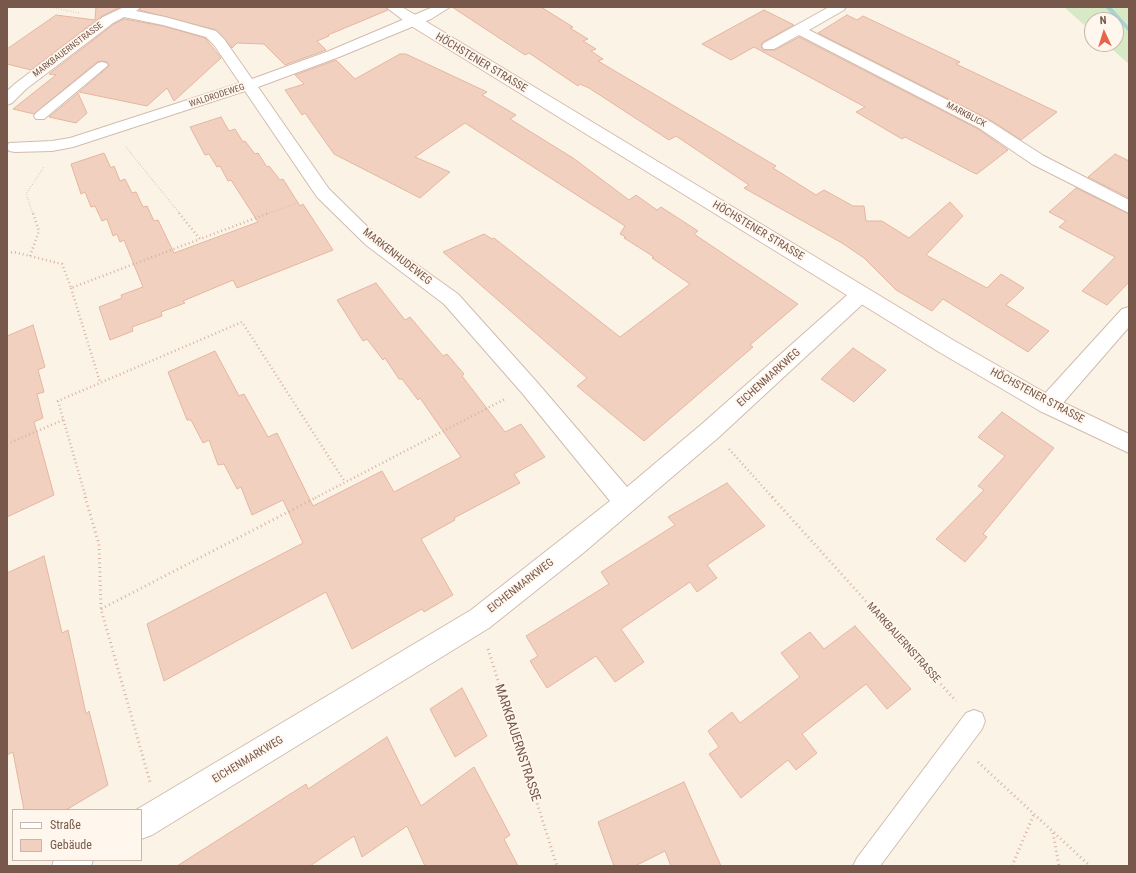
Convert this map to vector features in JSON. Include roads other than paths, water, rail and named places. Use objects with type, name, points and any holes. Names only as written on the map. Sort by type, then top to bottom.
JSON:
[{"type":"street","name":"HÖCHSTENER STRASSE","points":[[393,7],[413,21],[946,346],[1048,404],[1129,444]]},
{"type":"street","name":"WALDRODEWEG","points":[[15,146],[52,146],[73,142],[250,85],[334,54],[443,7]]},
{"type":"street","points":[[769,46],[839,7]]},
{"type":"street","name":"MARKENHUDEWEG","points":[[128,10],[211,34],[219,42],[238,71],[250,85],[323,193],[372,241],[451,299],[529,387],[625,502]]},
{"type":"street","name":"MARKBAUERNSTRASSE","points":[[7,100],[21,86],[108,20],[128,10]]},
{"type":"street","name":"MARKBLICK","points":[[799,30],[985,125],[1038,160],[1129,207]]},
{"type":"street","name":"EICHENMARKWEG","points":[[150,819],[480,619],[625,502],[711,430],[861,294]]},
{"type":"street","points":[[1048,404],[1129,314]]},
{"type":"street","points":[[67,866],[76,861]]},
{"type":"lane","points":[[40,116],[102,65]]},
{"type":"lane","points":[[865,866],[974,721]]},
{"type":"waterway","points":[[1108,7],[1129,30]]}]
